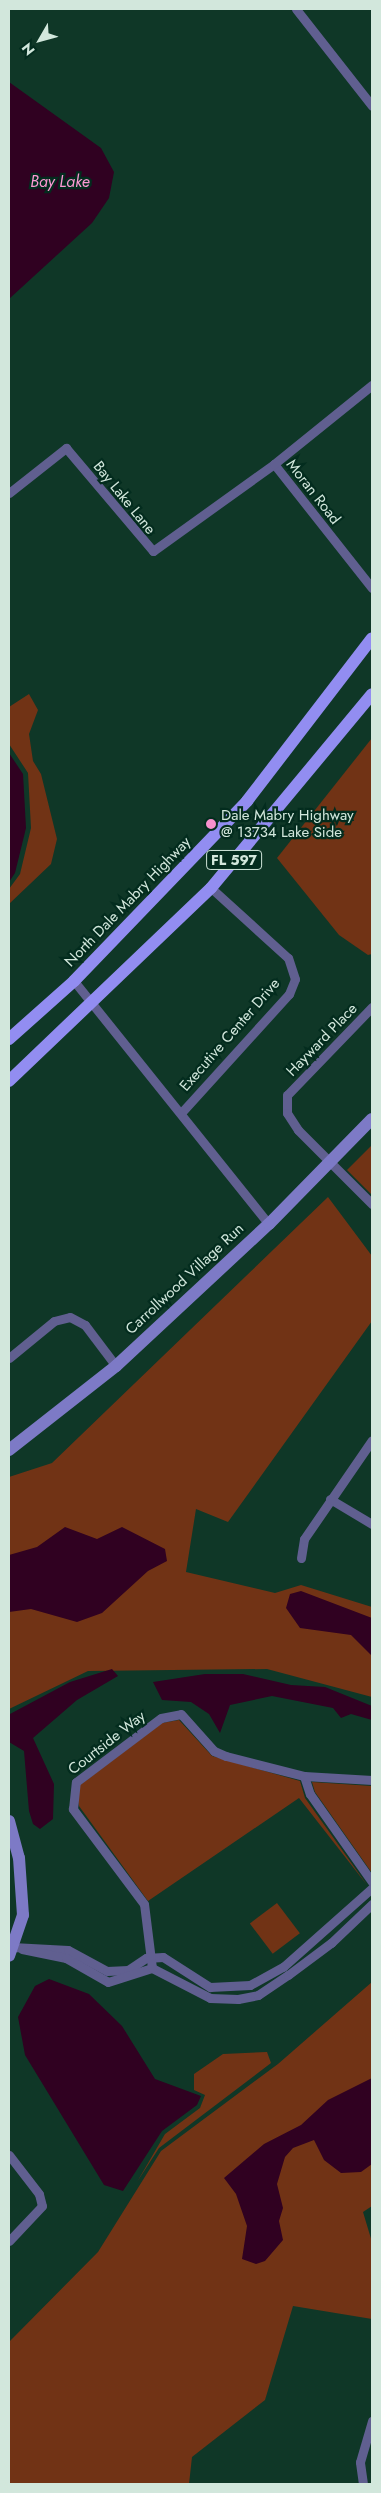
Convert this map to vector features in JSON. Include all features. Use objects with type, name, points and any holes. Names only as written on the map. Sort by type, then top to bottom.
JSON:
[{"type":"main road","name":"North Dale Mabry Highway","points":[[9,1039],[74,980],[247,801],[372,638]]},
{"type":"main road","name":"FL 597","points":[[9,1081],[93,1004],[211,888],[372,694]]},
{"type":"street","points":[[296,9],[372,106]]},
{"type":"street","name":"Moran Road","points":[[372,385],[274,464],[372,588]]},
{"type":"street","name":"Bay Lake Lane","points":[[9,493],[66,448],[153,551],[274,464]]},
{"type":"street","name":"Executive Center Drive","points":[[180,1113],[288,994],[295,979],[288,958],[211,888]]},
{"type":"street","name":"Executive Center Drive","points":[[74,980],[269,1224]]},
{"type":"street","name":"Hayward Place","points":[[372,1007],[287,1095],[287,1113],[330,1164],[372,1204]]},
{"type":"street","name":"Carrollwood Village Run","points":[[9,1450],[116,1366],[269,1224],[330,1164],[372,1119]]},
{"type":"street","points":[[9,1358],[54,1321],[70,1317],[85,1325],[116,1366]]},
{"type":"street","points":[[301,1558],[304,1539],[372,1440]]},
{"type":"street","points":[[330,1499],[372,1524]]},
{"type":"street","name":"Courtside Way","points":[[152,1968],[153,1957],[144,1904],[73,1809],[76,1782],[161,1718],[181,1714],[214,1751],[304,1776],[372,1780]]},
{"type":"street","points":[[304,1776],[310,1794],[372,1882]]},
{"type":"street","points":[[9,1820],[19,1858],[23,1916],[10,1951]]},
{"type":"street","points":[[10,1951],[68,1950],[107,1971],[128,1970],[153,1957],[163,1957],[210,1987],[250,1985],[283,1967],[372,1888]]},
{"type":"street","points":[[10,1951],[66,1958],[108,1982],[152,1968],[210,1998],[258,1995],[331,1944],[372,1904]]},
{"type":"street","points":[[9,1929],[10,1951]]},
{"type":"street","points":[[9,2155],[39,2194],[42,2206],[9,2241]]},
{"type":"street","points":[[363,2484],[360,2462],[372,2421]]},
{"type":"shaded area","points":[[29,694],[38,710],[29,734],[33,761],[41,774],[57,839],[51,864],[9,904],[9,889],[20,874],[31,828],[28,773],[9,744],[9,707]]},
{"type":"shaded area","points":[[372,738],[372,954],[368,955],[339,935],[277,858]]},
{"type":"shaded area","points":[[372,1145],[372,1195],[347,1170]]},
{"type":"shaded area","points":[[328,1197],[372,1256],[372,1321],[228,1522],[196,1509],[186,1572],[275,1593],[301,1585],[372,1607],[372,1697],[267,1669],[88,1671],[9,1709],[9,1477],[52,1463]]},
{"type":"shaded area","points":[[179,1720],[212,1756],[300,1781],[305,1798],[367,1885],[299,1798],[148,1901],[79,1806],[77,1795],[80,1785],[162,1723]]},
{"type":"shaded area","points":[[312,1782],[372,1786],[372,1873],[315,1792]]},
{"type":"shaded area","points":[[277,1903],[300,1933],[273,1954],[250,1923]]},
{"type":"shaded area","points":[[372,1982],[372,2206],[363,2212],[372,2242],[372,2319],[293,2306],[265,2400],[192,2457],[189,2484],[9,2484],[9,2342],[98,2252],[161,2151],[278,2064]]},
{"type":"shaded area","points":[[267,2052],[271,2063],[159,2148],[137,2182],[165,2134],[200,2108],[205,2095],[194,2090],[194,2074],[223,2054]]},
{"type":"water","name":"Bay Lake","points":[[9,82],[101,148],[114,172],[109,198],[92,223],[9,299]]},
{"type":"water","points":[[9,753],[23,774],[26,828],[15,873],[9,882]]},
{"type":"water","points":[[65,1527],[97,1539],[122,1527],[165,1549],[167,1561],[148,1571],[102,1613],[77,1622],[31,1609],[9,1612],[9,1555],[37,1547]]},
{"type":"water","points":[[301,1591],[372,1618],[372,1656],[351,1635],[300,1628],[286,1608],[290,1594]]},
{"type":"water","points":[[112,1669],[118,1676],[77,1700],[33,1738],[54,1784],[53,1819],[40,1829],[33,1824],[29,1811],[24,1751],[9,1742],[10,1714],[70,1682]]},
{"type":"water","points":[[205,1674],[243,1674],[291,1685],[325,1687],[372,1706],[372,1720],[351,1714],[341,1718],[333,1708],[272,1696],[230,1705],[220,1733],[209,1714],[191,1702],[162,1700],[153,1682]]},
{"type":"water","points":[[49,1979],[89,1994],[122,2026],[155,2079],[201,2096],[197,2105],[162,2131],[123,2191],[104,2185],[25,2055],[18,2017],[35,1986]]},
{"type":"water","points":[[372,2078],[372,2164],[361,2172],[341,2173],[324,2160],[314,2140],[293,2148],[285,2157],[277,2184],[283,2208],[279,2221],[283,2240],[265,2261],[256,2264],[242,2259],[247,2226],[236,2194],[224,2178],[264,2144],[301,2125],[328,2100]]},
{"type":"place","name":"Dale Mabry Highway @ 13734 Lake Side","points":[[211,824]]}]
